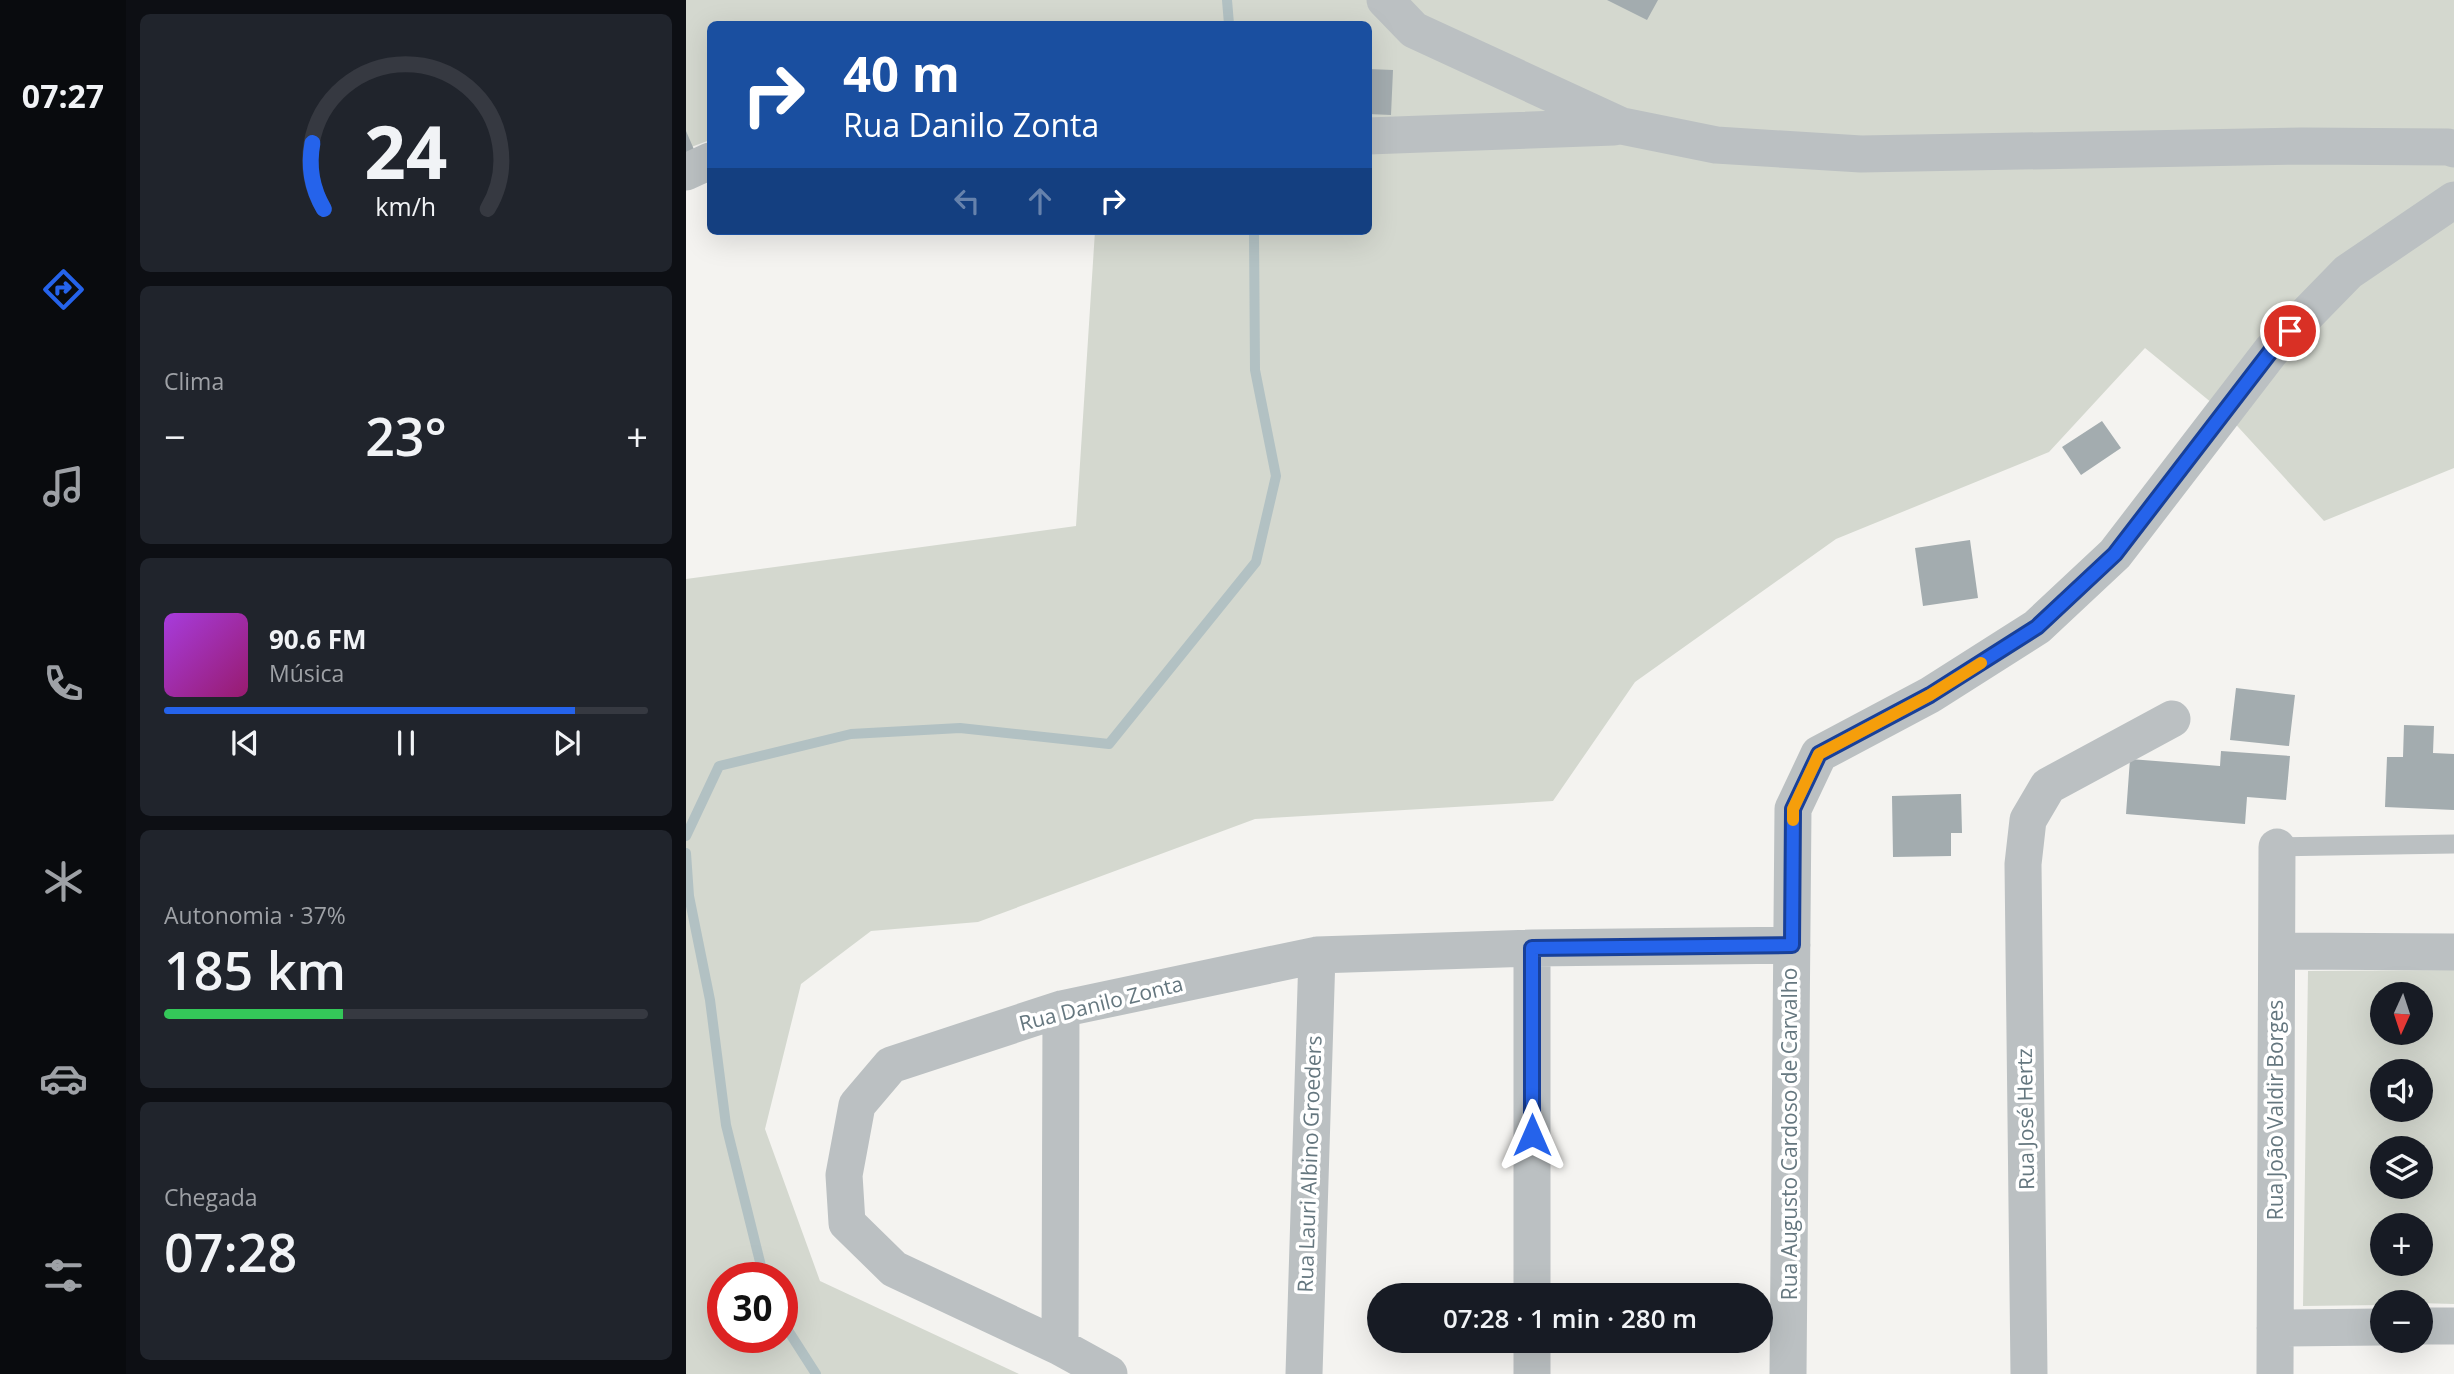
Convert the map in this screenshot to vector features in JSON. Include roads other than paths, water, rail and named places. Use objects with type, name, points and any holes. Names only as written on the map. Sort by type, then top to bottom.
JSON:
[{"type":"street","points":[[1385,0],[1414,30],[1622,127]]},
{"type":"street","points":[[1372,136],[1622,127],[1716,145],[1861,154],[2302,146],[2454,149]]},
{"type":"street","points":[[686,172],[707,163]]},
{"type":"street","name":"Rua Augusto Cardoso de Carvalho","points":[[1788,1374],[1793,809],[1819,754],[1930,695],[2037,627],[2115,554],[2271,351],[2348,272],[2454,200]]},
{"type":"street","name":"Rua José Hertz","points":[[2029,1374],[2023,864],[2028,820],[2048,786],[2172,719]]},
{"type":"street","name":"Rua João Valdir Borges","points":[[2275,1374],[2277,847]]},
{"type":"street","name":"Rua Danilo Zonta","points":[[1109,1374],[1060,1347],[894,1269],[847,1223],[844,1175],[857,1105],[891,1065],[1061,1009],[1317,955],[1532,948],[1792,945]]},
{"type":"street","points":[[1532,948],[1532,1283]]},
{"type":"street","points":[[2277,951],[2454,952]]},
{"type":"street","name":"Rua Lauri Albino Groeders","points":[[1304,1374],[1317,955]]},
{"type":"street","points":[[1060,1347],[1061,1009]]},
{"type":"street","points":[[2433,1326],[2454,1326]]},
{"type":"street","points":[[2275,1328],[2370,1327]]},
{"type":"street","points":[[1532,1353],[1532,1374]]},
{"type":"lane","points":[[2277,847],[2454,844]]},
{"type":"waterway","points":[[1227,0],[1229,21]]},
{"type":"waterway","points":[[686,836],[719,766],[851,734],[960,728],[1109,744],[1256,562],[1276,476],[1255,370],[1254,235]]},
{"type":"waterway","points":[[686,853],[689,896],[710,1000],[726,1125],[760,1262]]},
{"type":"waterway","points":[[798,1346],[816,1374]]}]
